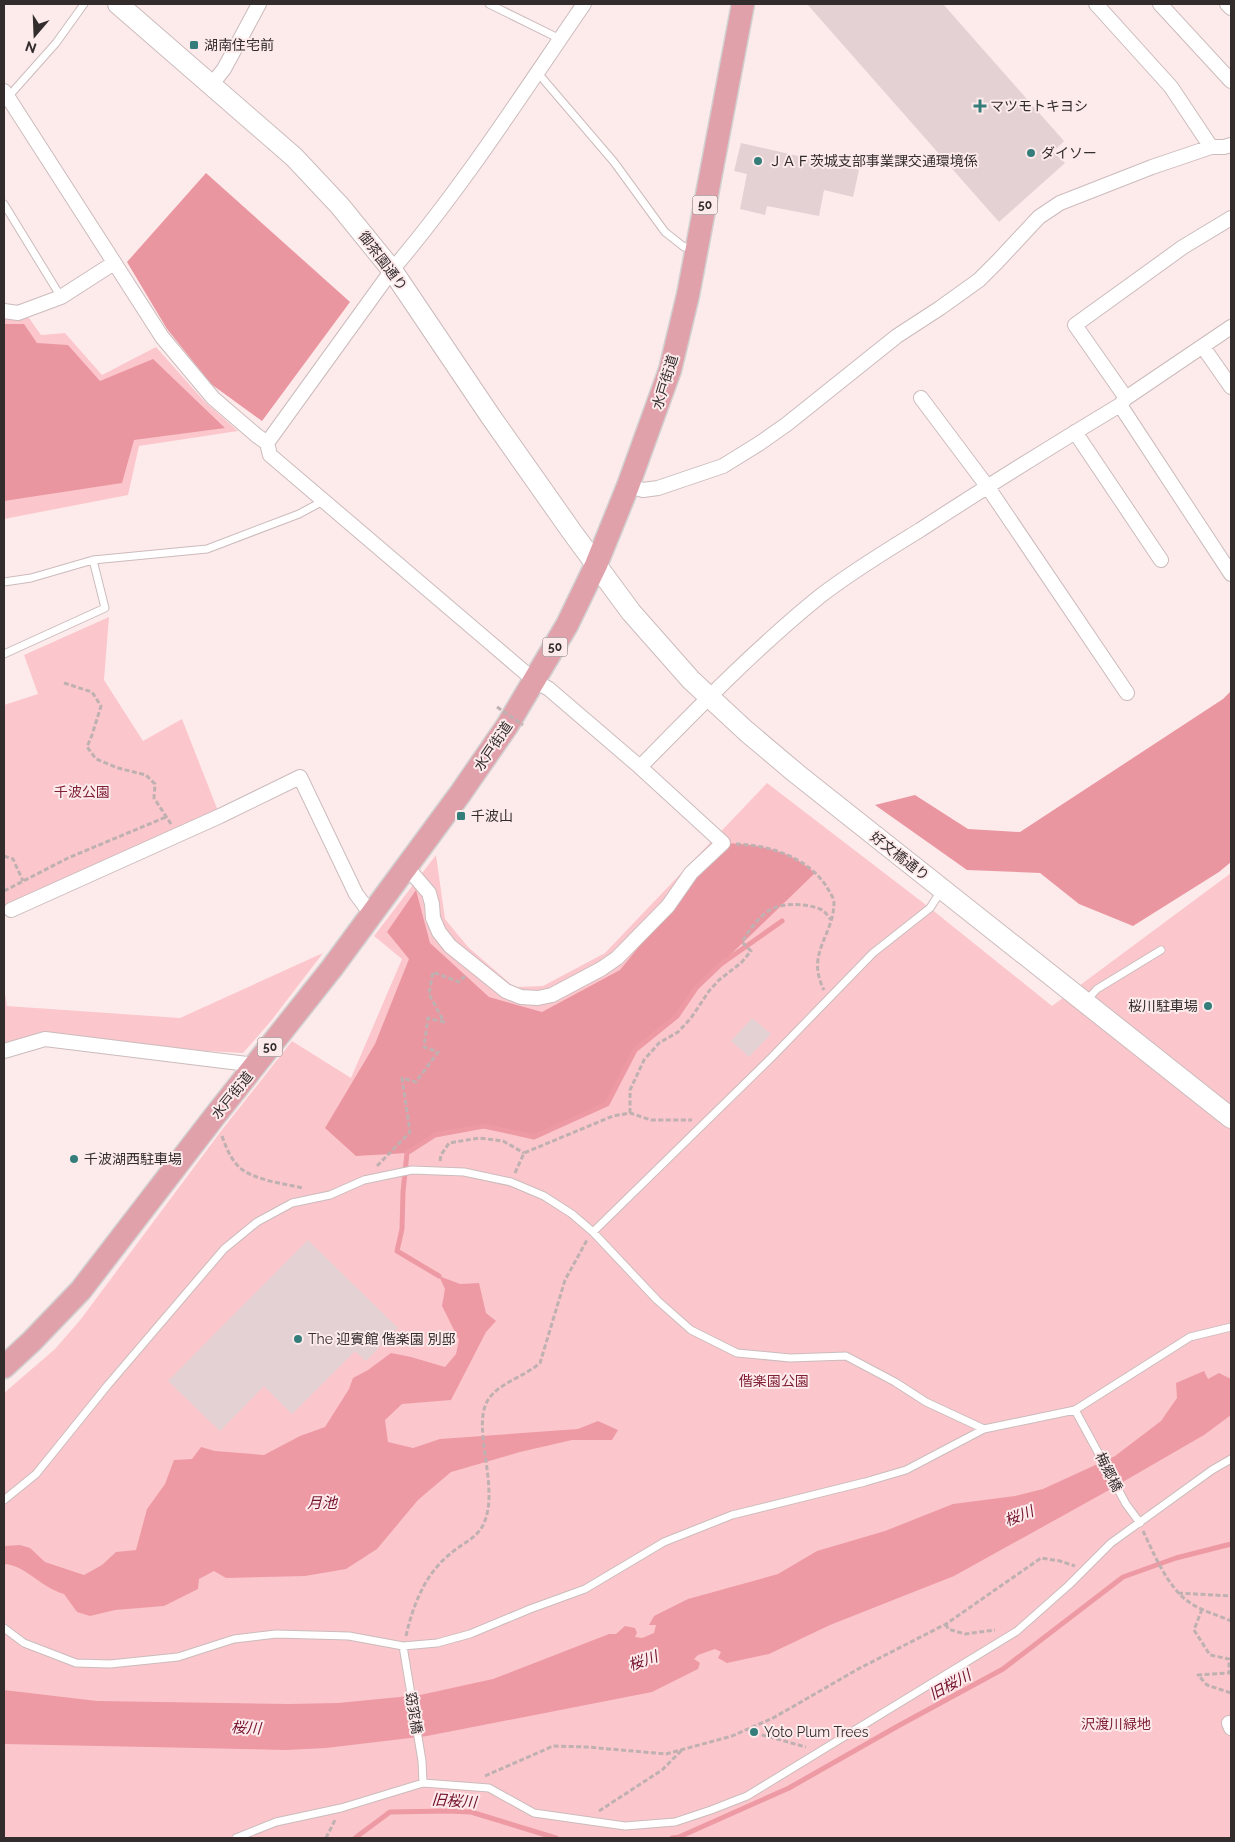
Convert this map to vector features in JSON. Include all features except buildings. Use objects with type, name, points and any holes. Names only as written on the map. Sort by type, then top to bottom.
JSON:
[{"type":"main road","name":"水戸街道","points":[[4,1367],[81,1290],[371,914],[460,794],[507,726],[536,681],[567,625],[596,565],[628,486],[670,370],[688,295],[743,4]]},
{"type":"street","name":"御茶園通り","points":[[118,4],[294,157],[340,206],[392,270],[491,417],[596,565]]},
{"type":"street","points":[[212,84],[224,69],[259,4]]},
{"type":"street","points":[[267,443],[392,270],[491,141],[584,4]]},
{"type":"street","points":[[628,486],[643,490],[658,488],[723,466],[787,424],[897,336],[979,280],[1039,217],[1060,203],[1152,167],[1224,149],[1096,4]]},
{"type":"street","points":[[1160,4],[1231,81]]},
{"type":"street","points":[[1227,4],[1231,8]]},
{"type":"street","points":[[6,94],[162,338],[213,398],[267,443],[270,455],[640,767],[723,844],[691,873],[668,906],[617,958],[601,969],[552,995],[538,998],[521,997],[506,991],[450,946],[439,932],[433,918],[429,893],[406,866]]},
{"type":"street","points":[[1231,218],[1183,247],[1075,325],[1231,574]]},
{"type":"street","points":[[4,311],[18,313],[61,297],[114,263]]},
{"type":"street","points":[[640,767],[708,696],[722,686],[759,650],[820,597],[849,575],[1123,401],[1231,328]]},
{"type":"street","points":[[1203,347],[1231,387]]},
{"type":"street","points":[[921,398],[987,486],[1127,693]]},
{"type":"street","points":[[1075,432],[1160,560]]},
{"type":"street","name":"好文橋通り","points":[[596,565],[631,612],[673,661],[746,731],[797,774],[1231,1118]]},
{"type":"street","points":[[11,910],[300,777],[356,894],[371,914]]},
{"type":"street","points":[[4,1051],[45,1039],[256,1065]]},
{"type":"lane","points":[[6,94],[56,43],[84,4]]},
{"type":"lane","points":[[489,4],[560,39]]},
{"type":"lane","points":[[537,72],[614,162],[665,232],[684,247],[697,246]]},
{"type":"lane","points":[[4,204],[61,297]]},
{"type":"lane","points":[[4,582],[31,578],[93,560],[207,549],[299,514],[323,501]]},
{"type":"lane","points":[[4,654],[105,608],[93,560]]},
{"type":"lane","points":[[593,1232],[772,1057],[873,953],[930,908],[942,889]]},
{"type":"lane","points":[[1085,1002],[1097,989],[1161,950]]},
{"type":"lane","points":[[4,1500],[36,1474],[107,1386],[224,1249],[258,1222],[292,1203],[330,1195],[364,1180],[412,1170],[464,1172],[511,1182],[544,1196],[572,1214],[593,1232],[657,1300],[691,1330],[737,1353],[790,1358],[846,1356],[895,1382],[926,1402],[984,1429]]},
{"type":"lane","points":[[4,1628],[24,1643],[42,1652],[76,1663],[110,1664],[170,1658],[234,1639],[276,1634],[349,1636],[403,1646],[437,1643],[470,1634],[585,1589],[664,1542],[732,1515],[906,1470],[984,1429],[1076,1410],[1190,1337],[1231,1327]]},
{"type":"lane","name":"梅郷橋","points":[[1076,1410],[1126,1504],[1140,1523]]},
{"type":"lane","points":[[236,1838],[276,1822],[341,1808],[423,1783],[489,1788],[534,1813],[625,1826],[675,1822],[711,1810],[747,1796],[1013,1634],[1069,1585],[1111,1543],[1212,1470],[1231,1459]]},
{"type":"lane","name":"窈窕橋","points":[[403,1646],[422,1761],[423,1783]]},
{"type":"path","points":[[64,683],[92,692],[101,706],[87,747],[96,759],[118,768],[146,775],[155,784],[154,798],[178,834]]},
{"type":"path","points":[[497,707],[523,725]]},
{"type":"path","points":[[4,891],[68,858],[166,817]]},
{"type":"path","points":[[723,844],[753,844],[803,862],[823,881],[834,900],[831,920],[817,960],[818,979],[829,999]]},
{"type":"path","points":[[4,856],[13,859],[23,882]]},
{"type":"path","points":[[630,1113],[630,1090],[644,1060],[659,1044],[678,1032],[691,1018],[709,991],[719,980],[741,963],[751,952],[742,942],[751,927],[768,911],[784,905],[805,905],[822,910],[831,920]]},
{"type":"path","points":[[364,1180],[410,1132],[402,1078],[416,1082],[438,1052],[424,1047],[428,1018],[444,1022],[429,994],[433,972],[459,982],[474,966]]},
{"type":"path","points":[[511,1182],[524,1153],[613,1116],[630,1113],[651,1120],[707,1119]]},
{"type":"path","points":[[214,1117],[228,1152],[240,1168],[260,1178],[330,1195]]},
{"type":"path","points":[[438,1171],[441,1155],[449,1143],[479,1138],[503,1140],[524,1153]]},
{"type":"path","points":[[403,1646],[412,1608],[432,1573],[445,1558],[474,1537],[482,1526],[488,1508],[490,1492],[483,1434],[483,1416],[486,1402],[491,1396],[540,1363],[565,1280],[583,1245],[593,1232]]},
{"type":"path","points":[[1140,1523],[1152,1550],[1177,1593],[1190,1603],[1231,1621]]},
{"type":"path","points":[[464,1786],[553,1746],[666,1754],[732,1736],[773,1718],[858,1669],[946,1624],[1041,1558],[1060,1560],[1085,1569]]},
{"type":"path","points":[[1177,1593],[1231,1596]]},
{"type":"path","points":[[1202,1609],[1194,1630],[1210,1655],[1229,1659],[1229,1673],[1198,1675],[1207,1685],[1231,1693]]},
{"type":"path","points":[[946,1624],[948,1629],[965,1634],[996,1630],[1013,1634]]},
{"type":"path","points":[[748,1729],[755,1733],[821,1752]]},
{"type":"path","points":[[592,1815],[662,1770],[683,1750]]},
{"type":"path","points":[[326,1838],[341,1808]]},
{"type":"green space","points":[[4,316],[29,318],[41,335],[65,333],[102,375],[156,347],[205,402],[238,431],[139,446],[128,495],[4,519]]},
{"type":"green space","name":"千波公園","points":[[109,617],[104,680],[143,741],[182,719],[220,816],[4,914],[4,705],[38,694],[24,655]]},
{"type":"green space","name":"偕楽園公園","points":[[767,783],[930,908],[1052,1006],[1231,873],[1231,1838],[4,1838],[4,1393],[55,1349],[81,1319],[221,1131],[292,1041],[351,1078],[402,959],[374,936],[436,855],[445,919],[468,947],[514,987],[543,986],[605,953]]},
{"type":"green space","points":[[323,953],[271,1021],[243,1053],[99,1045],[45,1039],[4,1051],[4,987],[7,1006],[180,1018]]},
{"type":"shaded area","points":[[206,173],[350,302],[262,421],[211,384],[167,329],[127,262]]},
{"type":"shaded area","points":[[4,324],[24,324],[37,343],[68,345],[100,381],[153,359],[225,428],[134,440],[122,483],[4,501]]},
{"type":"shaded area","points":[[1231,691],[1231,862],[1219,872],[1133,926],[1079,904],[1040,873],[967,870],[875,805],[915,795],[968,829],[1020,832],[1223,699]]},
{"type":"shaded area","points":[[723,843],[772,849],[794,858],[815,873],[696,988],[677,1016],[635,1050],[607,1104],[534,1137],[484,1126],[435,1135],[407,1153],[356,1156],[325,1128],[375,1044],[409,959],[387,932],[416,890],[430,943],[489,997],[542,1012],[620,970]]},
{"type":"water","name":"月池","points":[[439,1276],[460,1284],[479,1283],[486,1313],[496,1321],[486,1332],[451,1400],[402,1404],[385,1420],[388,1442],[413,1448],[440,1439],[578,1429],[598,1421],[618,1430],[612,1440],[572,1440],[520,1452],[451,1472],[418,1500],[377,1549],[346,1569],[305,1576],[226,1578],[214,1571],[199,1579],[198,1589],[164,1606],[115,1610],[90,1616],[77,1612],[64,1594],[21,1569],[6,1564],[4,1566],[4,1546],[20,1545],[30,1548],[45,1562],[84,1575],[102,1565],[116,1552],[136,1550],[147,1509],[165,1484],[174,1460],[192,1459],[201,1447],[215,1451],[264,1455],[300,1436],[325,1427],[349,1389],[353,1378],[368,1370],[391,1353],[445,1367],[456,1354],[459,1340],[442,1306],[445,1289]]},
{"type":"water","name":"桜川","points":[[1204,1371],[1208,1379],[1219,1373],[1231,1379],[1231,1415],[1204,1435],[954,1576],[830,1625],[769,1654],[727,1663],[718,1658],[721,1652],[715,1649],[698,1655],[694,1659],[700,1663],[698,1669],[652,1692],[427,1736],[326,1748],[286,1750],[4,1744],[4,1690],[97,1701],[338,1703],[420,1695],[493,1679],[609,1634],[616,1634],[625,1626],[635,1628],[637,1633],[635,1637],[642,1638],[654,1633],[656,1625],[649,1625],[654,1616],[688,1599],[778,1574],[817,1551],[885,1531],[953,1504],[1015,1496],[1043,1489],[1115,1456],[1161,1421],[1177,1398],[1176,1383]]},
{"type":"waterway","points":[[439,1276],[397,1251],[402,1229],[407,1153],[435,1135],[484,1126],[534,1137],[607,1104],[635,1050],[677,1016],[696,988],[721,964],[782,921]]},
{"type":"waterway","name":"旧桜川","points":[[672,1838],[679,1837],[789,1788],[1003,1669],[1123,1577],[1176,1558],[1231,1544]]},
{"type":"waterway","name":"旧桜川","points":[[355,1838],[390,1812],[447,1811],[471,1812],[556,1838]]},
{"type":"place","name":"湖南住宅前","points":[[194,45]]},
{"type":"place","name":"マツモトキヨシ","points":[[980,106]]},
{"type":"place","name":"ダイソー","points":[[1031,153]]},
{"type":"place","name":"ＪＡＦ茨城支部事業課交通環境係","points":[[758,161]]},
{"type":"place","name":"千波山","points":[[461,816]]},
{"type":"place","name":"桜川駐車場","points":[[1208,1006]]},
{"type":"place","name":"千波湖西駐車場","points":[[74,1159]]},
{"type":"place","name":"The 迎賓館 偕楽園 別邸","points":[[298,1339]]},
{"type":"place","name":"Yoto Plum Trees","points":[[754,1732]]},
{"type":"park label","name":"沢渡川緑地","points":[[1116,1724]]}]
